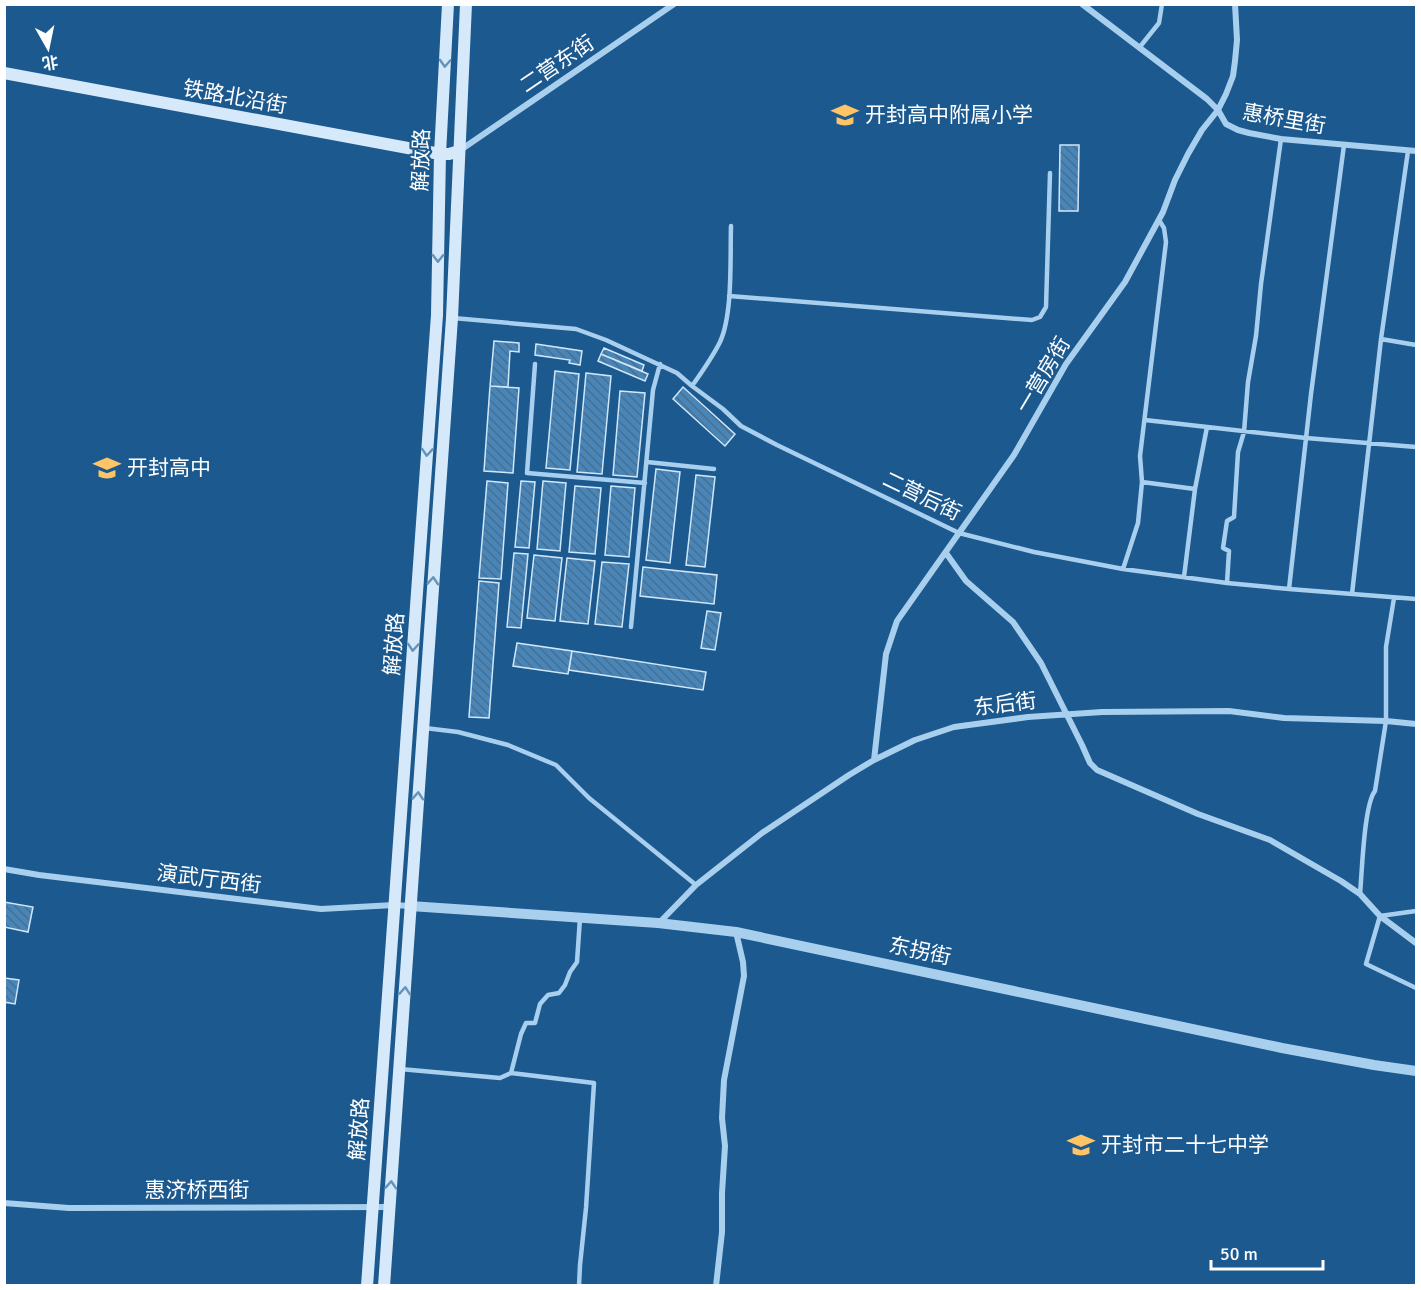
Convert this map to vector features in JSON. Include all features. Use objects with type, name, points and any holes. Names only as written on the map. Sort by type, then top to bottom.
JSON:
[{"type":"main road","name":"解放路","points":[[367,1286],[437,315],[440,154],[448,4]]},
{"type":"main road","name":"解放路","points":[[384,1286],[452,318],[466,4]]},
{"type":"main road","name":"铁路北沿街","points":[[4,73],[440,154],[459,151]]},
{"type":"street","name":"二营东街","points":[[459,151],[674,4]]},
{"type":"street","name":"惠桥里街","points":[[1082,4],[1207,99],[1230,127],[1281,139],[1416,151]]},
{"type":"street","name":"一营房街","points":[[874,760],[886,654],[897,621],[1014,455],[1066,364],[1125,282],[1159,219],[1188,154],[1202,130],[1218,110],[1226,94],[1233,76],[1237,40],[1236,4]]},
{"type":"street","points":[[946,553],[966,581],[1013,622],[1041,663],[1090,764],[1097,770],[1198,814],[1270,840],[1360,894],[1380,916],[1416,943]]},
{"type":"street","name":"东后街","points":[[658,923],[696,885],[762,833],[849,775],[915,740],[954,727],[1028,717],[1102,712],[1229,711],[1284,718],[1416,724]]},
{"type":"street","name":"演武厅西街","points":[[4,869],[321,909],[410,906]]},
{"type":"street","name":"东拐街","points":[[410,906],[658,923],[736,932],[1282,1048],[1416,1071]]},
{"type":"street","points":[[716,1286],[722,1232],[725,1146],[722,1118],[724,1080],[744,976],[736,932]]},
{"type":"street","name":"惠济桥西街","points":[[4,1203],[69,1208],[390,1207]]},
{"type":"lane","points":[[1139,48],[1159,23],[1162,4]]},
{"type":"lane","points":[[1227,583],[1229,551],[1223,548],[1227,521],[1234,517],[1238,452],[1244,432],[1248,382],[1281,139]]},
{"type":"lane","points":[[1288,589],[1344,145]]},
{"type":"lane","points":[[1352,594],[1381,339],[1408,151]]},
{"type":"lane","points":[[729,296],[1032,320],[1040,317],[1046,308],[1050,173]]},
{"type":"lane","points":[[1123,569],[1138,523],[1142,482],[1140,456],[1166,242],[1164,228],[1159,219]]},
{"type":"lane","points":[[692,386],[707,365],[725,328],[729,296],[731,226]]},
{"type":"lane","name":"二营后街","points":[[452,318],[576,329],[606,340],[677,372],[741,426],[959,533],[1034,552],[1123,569],[1227,583],[1416,598]]},
{"type":"lane","points":[[1381,339],[1416,345]]},
{"type":"lane","points":[[535,364],[527,473],[645,483]]},
{"type":"lane","points":[[631,627],[653,390],[660,364]]},
{"type":"lane","points":[[1145,420],[1244,432],[1416,447]]},
{"type":"lane","points":[[1184,577],[1195,489],[1207,427]]},
{"type":"lane","points":[[647,462],[714,470]]},
{"type":"lane","points":[[1142,482],[1195,489]]},
{"type":"lane","points":[[1360,894],[1367,813],[1370,796],[1375,791],[1386,721],[1386,647],[1394,598]]},
{"type":"lane","points":[[423,728],[458,732],[508,745],[556,765],[589,798],[696,885]]},
{"type":"lane","points":[[1416,911],[1380,916],[1366,964],[1416,988]]},
{"type":"lane","points":[[511,1073],[526,1023],[535,1023],[540,1004],[548,994],[559,993],[566,985],[570,972],[577,962],[580,918]]},
{"type":"lane","points":[[399,1069],[500,1078],[511,1073],[594,1083],[579,1286]]},
{"type":"building","points":[[1060,145],[1079,145],[1078,211],[1059,211]]},
{"type":"building","points":[[494,341],[519,343],[519,352],[510,351],[508,387],[490,386]]},
{"type":"building","points":[[536,344],[582,351],[580,365],[569,363],[570,360],[535,355]]},
{"type":"building","points":[[604,348],[644,365],[642,371],[601,354]]},
{"type":"building","points":[[601,354],[648,374],[645,381],[598,361]]},
{"type":"building","points":[[555,371],[579,374],[570,470],[546,468]]},
{"type":"building","points":[[586,373],[611,376],[602,474],[577,472]]},
{"type":"building","points":[[490,386],[519,388],[513,473],[484,471]]},
{"type":"building","points":[[683,387],[735,434],[725,446],[673,399]]},
{"type":"building","points":[[620,391],[645,393],[637,477],[613,475]]},
{"type":"building","points":[[656,469],[680,472],[670,563],[646,560]]},
{"type":"building","points":[[696,475],[715,477],[705,567],[686,565]]},
{"type":"building","points":[[487,481],[508,483],[501,579],[479,578]]},
{"type":"building","points":[[521,481],[535,482],[529,548],[515,547]]},
{"type":"building","points":[[543,481],[566,483],[560,551],[537,549]]},
{"type":"building","points":[[575,486],[601,488],[595,554],[569,552]]},
{"type":"building","points":[[611,486],[635,488],[629,557],[605,555]]},
{"type":"building","points":[[514,553],[528,554],[521,628],[507,627]]},
{"type":"building","points":[[534,555],[562,558],[555,621],[527,618]]},
{"type":"building","points":[[567,558],[595,561],[588,624],[560,621]]},
{"type":"building","points":[[602,562],[629,564],[622,627],[595,624]]},
{"type":"building","points":[[643,567],[717,575],[714,604],[640,596]]},
{"type":"building","points":[[479,581],[499,583],[489,718],[469,717]]},
{"type":"building","points":[[707,611],[721,613],[715,650],[701,648]]},
{"type":"building","points":[[517,643],[572,651],[568,674],[513,666]]},
{"type":"building","points":[[572,651],[706,672],[703,690],[569,670]]},
{"type":"building","points":[[4,902],[33,907],[28,932],[4,927]]},
{"type":"building","points":[[4,978],[19,980],[15,1004],[4,1002]]},
{"type":"place","name":"开封高中附属小学","points":[[845,115]]},
{"type":"place","name":"开封高中","points":[[107,468]]},
{"type":"place","name":"开封市二十七中学","points":[[1081,1145]]}]
